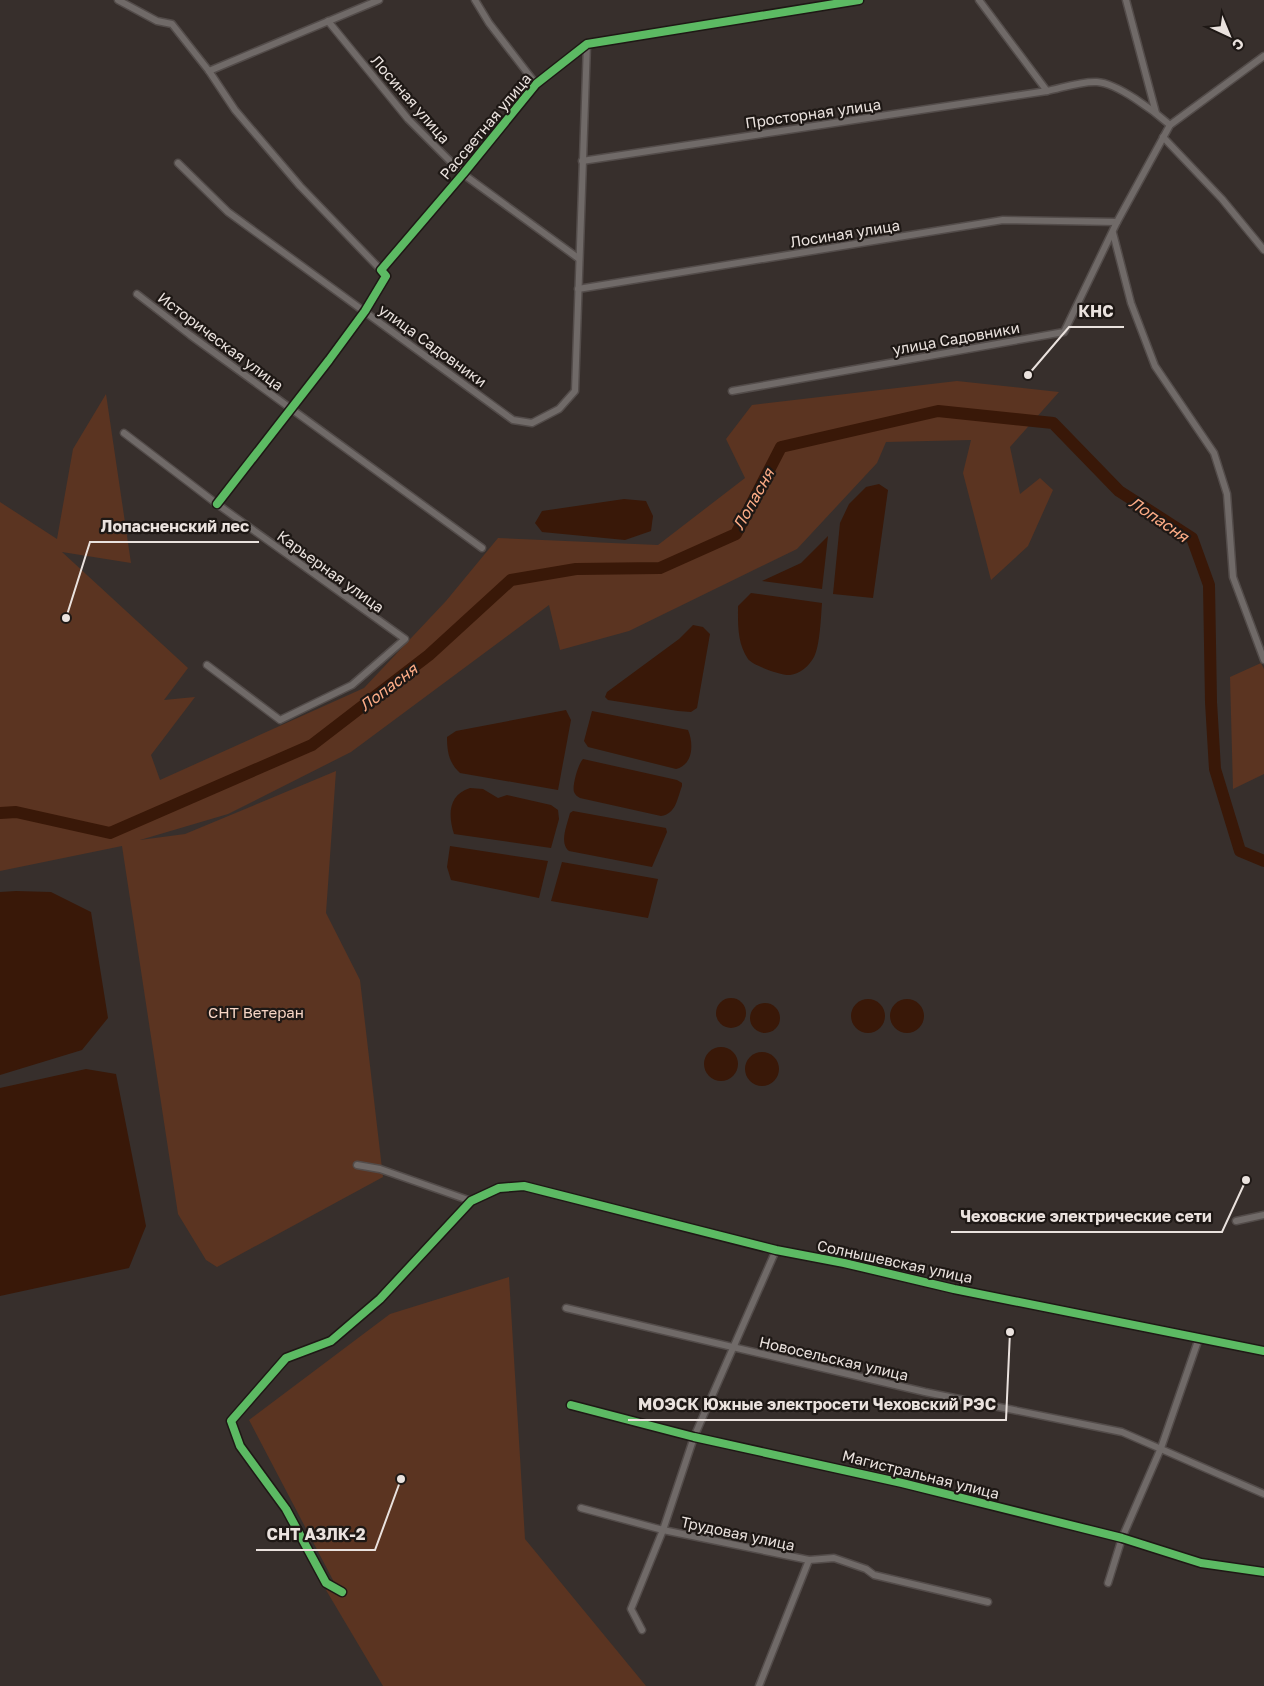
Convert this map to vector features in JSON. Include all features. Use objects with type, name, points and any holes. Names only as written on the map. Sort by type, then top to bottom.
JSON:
[{"type":"street","points":[[118,0],[157,21],[172,24],[209,71],[235,110],[300,186],[386,276],[365,311],[329,360],[216,504]]},
{"type":"street","points":[[209,71],[379,0]]},
{"type":"street","points":[[475,0],[489,23],[536,84]]},
{"type":"street","name":"Рассветная улица","points":[[381,270],[463,174],[536,84],[587,44],[859,0]]},
{"type":"street","points":[[979,0],[1047,91]]},
{"type":"street","points":[[1126,0],[1156,113]]},
{"type":"street","name":"Лосиная улица","points":[[328,21],[408,119],[463,174],[578,258]]},
{"type":"street","name":"улица Садовники","points":[[178,163],[228,212],[513,420],[532,423],[559,409],[575,391],[578,258],[587,44]]},
{"type":"street","points":[[1170,125],[1264,56]]},
{"type":"street","name":"Просторная улица","points":[[582,161],[1047,91],[1095,82],[1108,84],[1156,113],[1170,125]]},
{"type":"street","name":"улица Садовники","points":[[732,391],[1064,332],[1117,222],[1170,125]]},
{"type":"street","points":[[1164,137],[1222,199],[1264,250]]},
{"type":"street","name":"Лосиная улица","points":[[578,288],[1003,220],[1117,222]]},
{"type":"street","points":[[1113,233],[1131,303],[1155,366],[1214,453],[1227,494],[1233,577],[1264,660]]},
{"type":"street","name":"Историческая улица","points":[[137,294],[482,548]]},
{"type":"street","name":"Карьерная улица","points":[[124,432],[216,504],[405,639],[352,685],[280,720],[207,665]]},
{"type":"street","points":[[357,1165],[380,1169],[471,1201]]},
{"type":"street","points":[[342,1592],[326,1583],[286,1510],[240,1446],[231,1421],[286,1358],[331,1341],[380,1300],[471,1201],[499,1188],[524,1186]]},
{"type":"street","name":"Солнышевская улица","points":[[524,1186],[776,1250],[844,1263],[954,1289],[1264,1351]]},
{"type":"street","points":[[1236,1221],[1264,1215]]},
{"type":"street","points":[[663,1530],[694,1437],[776,1250]]},
{"type":"street","name":"Новосельская улица","points":[[566,1308],[925,1392],[1122,1432],[1264,1494]]},
{"type":"street","points":[[1108,1583],[1122,1538],[1161,1448],[1199,1338]]},
{"type":"street","name":"Магистральная улица","points":[[571,1405],[694,1437],[853,1472],[1122,1538],[1201,1562],[1264,1572]]},
{"type":"street","name":"Трудовая улица","points":[[581,1508],[663,1530],[809,1560],[834,1558],[866,1569],[874,1574],[988,1602]]},
{"type":"street","name":"Трудовая улица","points":[[642,1630],[631,1608],[663,1530]]},
{"type":"street","name":"Трудовая улица","points":[[759,1686],[809,1560]]},
{"type":"green space","name":"СНТ Ветеран","points":[[957,381],[1059,392],[1010,447],[1020,494],[1040,478],[1053,490],[1028,546],[991,580],[963,473],[971,440],[886,442],[877,463],[797,549],[629,631],[560,650],[549,605],[351,752],[228,814],[140,840],[185,834],[336,771],[326,913],[360,980],[383,1177],[217,1267],[206,1260],[178,1214],[122,846],[0,871],[0,502],[57,539],[73,449],[106,394],[131,563],[62,552],[188,668],[164,700],[195,697],[151,755],[160,780],[364,688],[446,601],[498,538],[658,545],[745,478],[726,439],[752,405]]},
{"type":"green space","points":[[1261,663],[1264,669],[1264,774],[1233,789],[1230,677]]},
{"type":"green space","points":[[509,1277],[525,1539],[646,1686],[383,1686],[326,1590],[334,1582],[249,1420],[390,1314]]},
{"type":"shaded area","points":[[879,484],[888,490],[873,598],[833,594],[840,523],[849,504],[866,487]]},
{"type":"shaded area","points":[[624,499],[646,501],[653,516],[651,531],[625,540],[542,532],[535,523],[542,511]]},
{"type":"shaded area","points":[[828,536],[822,589],[762,581],[801,563]]},
{"type":"shaded area","points":[[751,593],[822,603],[818,646],[814,657],[804,669],[790,675],[781,674],[761,667],[748,659],[740,640],[738,606]]},
{"type":"shaded area","points":[[693,625],[703,627],[710,634],[697,708],[691,712],[678,711],[608,700],[605,697],[607,692],[679,639]]},
{"type":"shaded area","points":[[566,710],[571,720],[558,790],[460,773],[451,761],[447,737],[456,731]]},
{"type":"shaded area","points":[[592,711],[688,730],[691,741],[689,759],[682,767],[676,769],[588,747],[584,741]]},
{"type":"shaded area","points":[[583,759],[677,780],[682,783],[682,786],[673,809],[666,815],[661,816],[580,798],[574,792],[574,785],[577,770]]},
{"type":"shaded area","points":[[470,788],[483,789],[498,798],[507,795],[551,805],[558,810],[559,819],[551,848],[454,834],[451,806],[457,795]]},
{"type":"shaded area","points":[[573,811],[666,828],[667,832],[652,867],[569,851],[566,848],[564,839],[570,813]]},
{"type":"shaded area","points":[[450,846],[548,861],[539,898],[451,880],[447,867]]},
{"type":"shaded area","points":[[562,862],[658,879],[648,918],[551,901]]},
{"type":"shaded area","points":[[0,892],[51,892],[91,912],[108,1018],[82,1050],[0,1075]]},
{"type":"shaded area","points":[[731,998],[741,1003],[746,1013],[741,1023],[731,1028],[721,1023],[716,1013],[721,1003]]},
{"type":"shaded area","points":[[868,999],[880,1004],[885,1016],[880,1028],[868,1033],[856,1028],[851,1016],[856,1004]]},
{"type":"shaded area","points":[[907,999],[919,1004],[924,1016],[919,1028],[907,1033],[895,1028],[890,1016],[895,1004]]},
{"type":"shaded area","points":[[765,1003],[775,1008],[780,1018],[775,1028],[765,1033],[755,1028],[750,1018],[755,1008]]},
{"type":"shaded area","points":[[721,1047],[733,1052],[738,1064],[733,1076],[721,1081],[709,1076],[704,1064],[709,1052]]},
{"type":"shaded area","points":[[762,1052],[774,1057],[779,1069],[774,1081],[762,1086],[750,1081],[745,1069],[750,1057]]},
{"type":"shaded area","points":[[86,1069],[116,1074],[146,1226],[129,1268],[0,1296],[0,1088]]},
{"type":"waterway","name":"Лопасня","points":[[0,813],[16,812],[110,833],[312,745],[429,655],[511,580],[576,569],[660,568],[736,534],[781,447],[938,411],[1053,423],[1119,491],[1192,538],[1209,585],[1211,702],[1215,769],[1240,851],[1264,861]]},
{"type":"cycle path","points":[[217,504],[365,311],[386,276],[381,270],[463,174],[536,84],[587,44],[859,0]]},
{"type":"cycle path","points":[[342,1592],[326,1583],[286,1509],[240,1446],[231,1421],[286,1358],[331,1341],[380,1299],[471,1201],[499,1188],[524,1186],[776,1250],[844,1263],[954,1289],[1264,1351]]},
{"type":"cycle path","points":[[571,1405],[694,1437],[902,1483],[1122,1538],[1201,1563],[1264,1572]]},
{"type":"place","name":"КНС","points":[[1028,375]]},
{"type":"place","name":"Лопасненский лес","points":[[66,618]]},
{"type":"place","name":"Чеховские электрические сети","points":[[1246,1180]]},
{"type":"place","name":"МОЭСК Южные электросети Чеховский РЭС","points":[[1010,1332]]},
{"type":"place","name":"СНТ АЗЛК-2","points":[[401,1479]]}]
